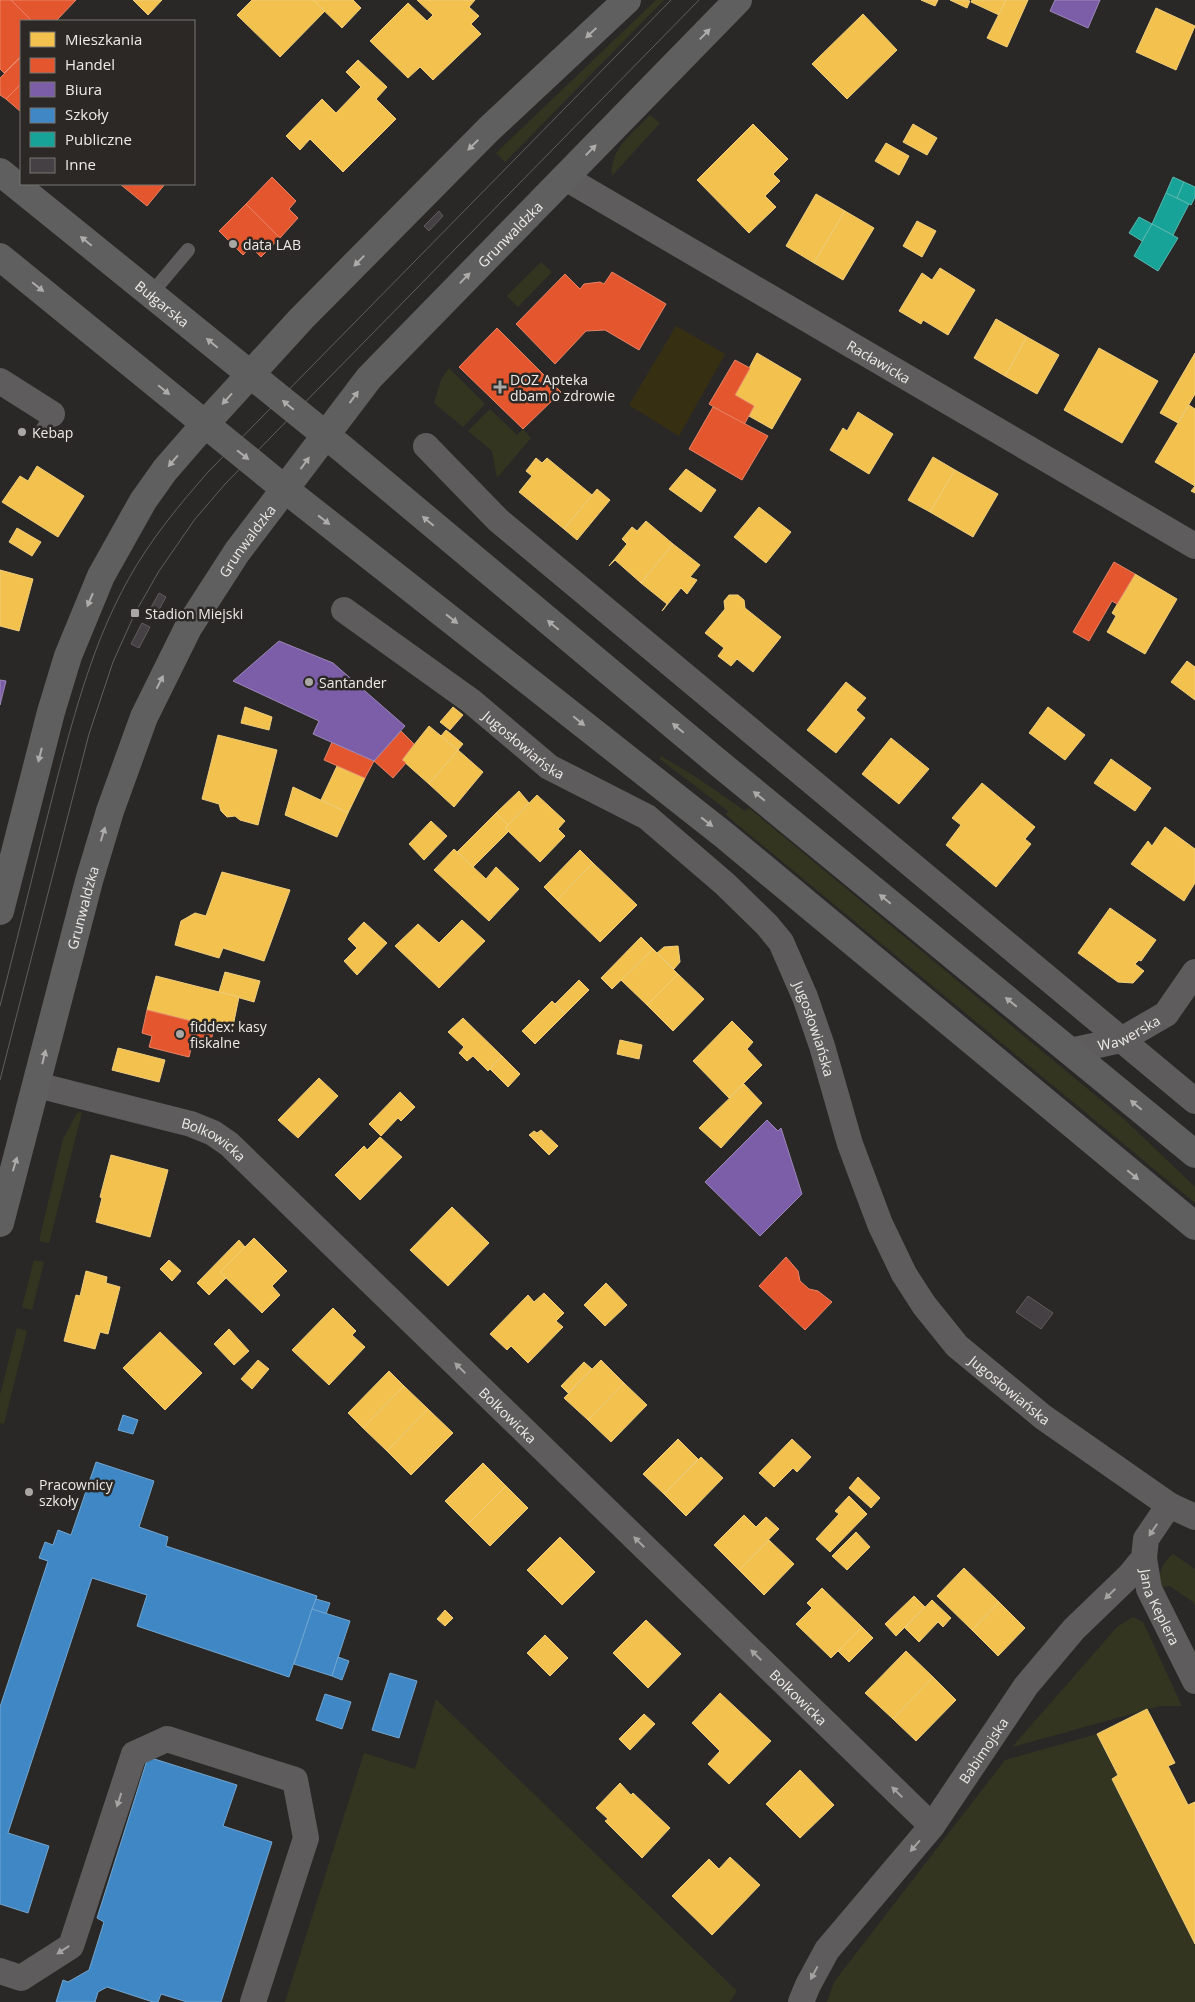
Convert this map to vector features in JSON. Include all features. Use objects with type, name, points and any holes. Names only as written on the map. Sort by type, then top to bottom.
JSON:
[{"type":"street","points":[[0,912],[59,683],[90,599],[143,500],[165,470],[250,374],[489,129],[627,0]]},
{"type":"street","name":"Grunwaldzka","points":[[0,1223],[88,881],[110,811],[144,717],[188,628],[238,552],[369,378],[738,0]]},
{"type":"street","name":"Bułgarska","points":[[0,172],[325,436]]},
{"type":"street","name":"Racławicka","points":[[564,177],[1195,546]]},
{"type":"street","points":[[0,257],[286,490],[724,835],[1195,1226]]},
{"type":"street","points":[[0,381],[47,423]]},
{"type":"street","points":[[325,436],[1195,1154]]},
{"type":"street","points":[[426,446],[498,520],[1188,1096]]},
{"type":"street","name":"Jugosłowiańska","points":[[344,610],[471,701],[549,767],[647,817],[725,884],[767,925],[781,942],[805,997],[822,1046],[850,1144],[880,1224],[904,1274],[924,1305],[957,1346],[1043,1417],[1169,1505],[1195,1517]]},
{"type":"street","name":"Wawerska","points":[[1070,1051],[1121,1040],[1166,1014],[1195,972]]},
{"type":"street","name":"Bolkowicka","points":[[36,1085],[191,1124],[213,1133],[228,1144],[932,1826]]},
{"type":"street","name":"Babimojska","points":[[801,2002],[827,1950],[932,1826],[1026,1686],[1074,1629],[1130,1575],[1144,1558],[1146,1539],[1169,1505]]},
{"type":"street","name":"Jana Keplera","points":[[1144,1558],[1149,1590],[1195,1681]]},
{"type":"street","points":[[0,1971],[21,1978],[71,1946],[134,1754],[166,1740],[295,1780],[306,1838],[253,2002]]},
{"type":"lane","points":[[151,294],[188,250]]},
{"type":"green space","points":[[656,0],[664,0],[505,162],[496,153]]},
{"type":"green space","points":[[650,115],[660,123],[612,176],[614,157],[618,149]]},
{"type":"green space","points":[[541,262],[552,272],[518,307],[507,296]]},
{"type":"green space","points":[[449,368],[485,404],[463,427],[434,403],[441,380]]},
{"type":"green space","points":[[490,409],[517,435],[523,429],[531,438],[497,478],[492,451],[468,431]]},
{"type":"green space","points":[[661,756],[696,777],[745,811],[749,808],[1124,1119],[1195,1187],[1195,1203],[726,815],[728,811],[660,759]]},
{"type":"green space","points":[[82,1112],[49,1243],[39,1241],[63,1139],[77,1113]]},
{"type":"green space","points":[[34,1260],[44,1262],[32,1310],[22,1307]]},
{"type":"green space","points":[[17,1328],[27,1331],[4,1424],[0,1423],[0,1395]]},
{"type":"green space","points":[[1173,1554],[1195,1569],[1195,1606],[1193,1602],[1170,1586],[1159,1588],[1162,1569],[1166,1561]]},
{"type":"green space","points":[[1133,1617],[1143,1622],[1182,1706],[1160,1706],[1012,1747],[1117,1627]]},
{"type":"green space","points":[[436,1699],[737,1991],[730,2002],[285,2002],[364,1753],[415,1769]]},
{"type":"green space","points":[[1097,1734],[1118,1775],[1112,1779],[1195,1944],[1195,2002],[827,2002],[834,1982],[1005,1760]]},
{"type":"sand","points":[[676,326],[725,354],[679,436],[629,405]]},
{"type":"building: Mieszkania","points":[[133,0],[162,0],[148,15]]},
{"type":"building: Mieszkania","points":[[252,0],[313,0],[325,11],[280,57],[237,15]]},
{"type":"building: Mieszkania","points":[[313,0],[353,0],[361,8],[342,28]]},
{"type":"building: Mieszkania","points":[[417,0],[475,0],[469,7],[479,16],[471,24],[481,34],[433,80],[420,67],[408,78],[370,41],[408,3],[427,21],[433,15]]},
{"type":"building: Mieszkania","points":[[921,0],[938,0],[935,6]]},
{"type":"building: Mieszkania","points":[[950,0],[966,0],[970,1],[967,8]]},
{"type":"building: Mieszkania","points":[[972,0],[1006,0],[999,15],[971,2]]},
{"type":"building: Mieszkania","points":[[1006,0],[1028,0],[1007,47],[987,38]]},
{"type":"building: Mieszkania","points":[[1156,8],[1195,26],[1176,70],[1136,52]]},
{"type":"building: Mieszkania","points":[[863,14],[897,50],[847,99],[812,64]]},
{"type":"building: Mieszkania","points":[[358,60],[387,87],[376,99],[396,119],[343,172],[310,139],[300,150],[286,136],[322,99],[336,113],[361,87],[346,72]]},
{"type":"building: Mieszkania","points":[[753,124],[788,159],[773,174],[780,181],[765,196],[776,207],[749,233],[697,180]]},
{"type":"building: Mieszkania","points":[[913,124],[937,138],[927,155],[903,142]]},
{"type":"building: Mieszkania","points":[[886,143],[909,156],[899,175],[875,161]]},
{"type":"building: Mieszkania","points":[[816,194],[845,211],[814,263],[786,246]]},
{"type":"building: Mieszkania","points":[[845,211],[874,228],[843,280],[814,263]]},
{"type":"building: Mieszkania","points":[[917,221],[936,231],[922,257],[903,246]]},
{"type":"building: Mieszkania","points":[[940,268],[975,290],[948,335],[923,320],[921,324],[899,311],[922,273],[932,280]]},
{"type":"building: Mieszkania","points":[[996,319],[1027,337],[1005,376],[974,358]]},
{"type":"building: Mieszkania","points":[[1027,337],[1059,355],[1037,394],[1005,376]]},
{"type":"building: Mieszkania","points":[[1099,348],[1158,381],[1122,443],[1064,410]]},
{"type":"building: Mieszkania","points":[[757,353],[801,379],[772,429],[749,416],[754,406],[735,395]]},
{"type":"building: Mieszkania","points":[[1195,353],[1195,394],[1178,423],[1160,413]]},
{"type":"building: Mieszkania","points":[[1189,405],[1195,409],[1195,486],[1155,462]]},
{"type":"building: Mieszkania","points":[[858,412],[893,434],[869,474],[830,450],[843,428],[847,431]]},
{"type":"building: Mieszkania","points":[[933,457],[955,470],[930,512],[908,500]]},
{"type":"building: Mieszkania","points":[[536,458],[542,463],[547,458],[592,495],[564,529],[519,492],[532,476],[526,471]]},
{"type":"building: Mieszkania","points":[[37,466],[84,496],[58,537],[2,502],[20,476],[28,481]]},
{"type":"building: Mieszkania","points":[[686,469],[716,490],[701,512],[669,489]]},
{"type":"building: Mieszkania","points":[[955,470],[998,494],[973,537],[930,512]]},
{"type":"building: Mieszkania","points":[[597,489],[610,500],[577,540],[564,529]]},
{"type":"building: Mieszkania","points":[[759,507],[791,532],[766,563],[734,537]]},
{"type":"building: Mieszkania","points":[[646,521],[673,544],[641,583],[615,560],[609,566],[627,544],[622,539],[632,527],[637,531]]},
{"type":"building: Mieszkania","points":[[17,528],[41,542],[32,556],[9,542]]},
{"type":"building: Mieszkania","points":[[673,544],[700,565],[690,577],[697,580],[687,594],[681,588],[662,611],[667,604],[641,583]]},
{"type":"building: Mieszkania","points":[[0,570],[33,579],[19,631],[0,626]]},
{"type":"building: Mieszkania","points":[[1135,574],[1177,599],[1145,654],[1107,632],[1116,616],[1112,613]]},
{"type":"building: Mieszkania","points":[[729,595],[738,595],[744,600],[745,608],[781,637],[753,672],[737,659],[731,666],[718,656],[724,648],[705,633],[725,609],[724,601]]},
{"type":"building: Mieszkania","points":[[1187,661],[1195,667],[1195,700],[1171,682]]},
{"type":"building: Mieszkania","points":[[846,682],[866,698],[856,710],[865,718],[836,753],[807,730]]},
{"type":"building: Mieszkania","points":[[245,707],[272,717],[269,730],[241,723]]},
{"type":"building: Mieszkania","points":[[453,707],[463,715],[450,730],[440,722]]},
{"type":"building: Mieszkania","points":[[1048,707],[1085,735],[1065,760],[1029,733]]},
{"type":"building: Mieszkania","points":[[429,726],[458,750],[429,784],[402,760]]},
{"type":"building: Mieszkania","points":[[446,730],[463,744],[458,750],[441,736]]},
{"type":"building: Mieszkania","points":[[218,735],[277,750],[258,825],[240,820],[235,816],[227,817],[221,811],[219,804],[202,799]]},
{"type":"building: Mieszkania","points":[[891,738],[929,769],[899,804],[862,774]]},
{"type":"building: Mieszkania","points":[[458,750],[483,772],[454,807],[429,784]]},
{"type":"building: Mieszkania","points":[[1111,759],[1151,788],[1135,811],[1094,783]]},
{"type":"building: Mieszkania","points":[[337,766],[365,778],[348,813],[321,800]]},
{"type":"building: Mieszkania","points":[[982,783],[1035,827],[1025,839],[1031,844],[996,887],[946,845],[961,825],[952,818]]},
{"type":"building: Mieszkania","points":[[293,787],[348,813],[337,837],[285,815]]},
{"type":"building: Mieszkania","points":[[519,791],[529,803],[508,825],[496,813]]},
{"type":"building: Mieszkania","points":[[537,795],[565,821],[558,829],[565,836],[540,862],[505,828]]},
{"type":"building: Mieszkania","points":[[496,813],[508,825],[505,828],[509,831],[473,867],[457,852]]},
{"type":"building: Mieszkania","points":[[431,821],[447,836],[424,860],[409,844]]},
{"type":"building: Mieszkania","points":[[1165,827],[1195,849],[1195,883],[1184,901],[1131,864],[1148,841],[1152,846]]},
{"type":"building: Mieszkania","points":[[454,849],[486,879],[496,867],[519,889],[489,921],[434,870]]},
{"type":"building: Mieszkania","points":[[580,850],[593,863],[557,900],[544,887]]},
{"type":"building: Mieszkania","points":[[593,863],[637,905],[600,942],[557,900]]},
{"type":"building: Mieszkania","points":[[222,872],[290,890],[264,961],[223,948],[219,958],[175,945],[181,921],[195,913],[206,916]]},
{"type":"building: Mieszkania","points":[[1110,908],[1156,940],[1141,961],[1139,960],[1135,964],[1144,971],[1133,983],[1118,982],[1078,953]]},
{"type":"building: Mieszkania","points":[[462,920],[485,941],[439,988],[395,946],[418,924],[439,943]]},
{"type":"building: Mieszkania","points":[[364,922],[387,943],[357,975],[344,961],[357,948],[348,939]]},
{"type":"building: Mieszkania","points":[[641,937],[653,949],[612,989],[601,978]]},
{"type":"building: Mieszkania","points":[[678,946],[680,962],[674,969],[657,953],[664,947]]},
{"type":"building: Mieszkania","points":[[653,949],[678,974],[647,1005],[621,980]]},
{"type":"building: Mieszkania","points":[[225,972],[260,981],[254,1002],[219,992]]},
{"type":"building: Mieszkania","points":[[678,974],[704,999],[673,1031],[647,1005]]},
{"type":"building: Mieszkania","points":[[156,976],[239,997],[232,1031],[147,1010]]},
{"type":"building: Mieszkania","points":[[579,980],[589,990],[565,1014],[555,1004]]},
{"type":"building: Mieszkania","points":[[552,1001],[565,1014],[535,1044],[522,1031]]},
{"type":"building: Mieszkania","points":[[463,1018],[502,1056],[488,1071],[473,1056],[467,1061],[459,1053],[464,1047],[448,1032]]},
{"type":"building: Mieszkania","points":[[732,1021],[753,1042],[747,1049],[762,1065],[729,1098],[693,1061]]},
{"type":"building: Mieszkania","points":[[620,1040],[642,1045],[639,1059],[617,1054]]},
{"type":"building: Mieszkania","points":[[118,1048],[165,1060],[159,1082],[112,1070]]},
{"type":"building: Mieszkania","points":[[502,1056],[520,1074],[508,1087],[490,1069]]},
{"type":"building: Mieszkania","points":[[319,1078],[338,1096],[298,1138],[278,1120]]},
{"type":"building: Mieszkania","points":[[744,1084],[762,1103],[721,1148],[699,1128]]},
{"type":"building: Mieszkania","points":[[400,1092],[415,1107],[401,1121],[398,1118],[381,1136],[369,1124]]},
{"type":"building: Mieszkania","points":[[541,1130],[558,1146],[549,1155],[529,1135],[534,1131],[537,1133]]},
{"type":"building: Mieszkania","points":[[380,1137],[402,1157],[360,1200],[335,1175],[364,1146],[367,1150]]},
{"type":"building: Mieszkania","points":[[111,1155],[168,1170],[150,1237],[96,1222],[102,1198],[100,1197]]},
{"type":"building: Mieszkania","points":[[452,1207],[489,1243],[448,1286],[410,1250]]},
{"type":"building: Mieszkania","points":[[254,1238],[287,1271],[272,1286],[280,1295],[262,1313],[220,1272]]},
{"type":"building: Mieszkania","points":[[239,1240],[245,1247],[220,1272],[226,1278],[209,1295],[197,1283]]},
{"type":"building: Mieszkania","points":[[169,1260],[181,1271],[172,1281],[160,1269]]},
{"type":"building: Mieszkania","points":[[86,1271],[107,1277],[106,1283],[120,1287],[108,1334],[100,1332],[95,1349],[64,1341],[76,1295],[80,1296]]},
{"type":"building: Mieszkania","points":[[606,1283],[627,1305],[605,1326],[584,1305]]},
{"type":"building: Mieszkania","points":[[544,1293],[564,1313],[556,1321],[563,1327],[528,1363],[511,1346],[507,1350],[490,1334],[528,1295],[534,1302]]},
{"type":"building: Mieszkania","points":[[333,1308],[356,1331],[352,1335],[365,1347],[329,1385],[292,1350]]},
{"type":"building: Mieszkania","points":[[229,1329],[249,1351],[234,1365],[214,1344]]},
{"type":"building: Mieszkania","points":[[160,1332],[202,1373],[165,1410],[123,1368]]},
{"type":"building: Mieszkania","points":[[258,1360],[269,1369],[252,1389],[241,1379]]},
{"type":"building: Mieszkania","points":[[601,1360],[624,1383],[588,1420],[564,1398]]},
{"type":"building: Mieszkania","points":[[584,1362],[592,1369],[568,1393],[561,1386]]},
{"type":"building: Mieszkania","points":[[389,1371],[404,1386],[363,1428],[348,1413]]},
{"type":"building: Mieszkania","points":[[624,1383],[647,1405],[611,1442],[588,1420]]},
{"type":"building: Mieszkania","points":[[404,1386],[428,1409],[387,1451],[363,1428]]},
{"type":"building: Mieszkania","points":[[428,1409],[453,1433],[411,1475],[387,1451]]},
{"type":"building: Mieszkania","points":[[678,1439],[698,1459],[664,1494],[643,1474]]},
{"type":"building: Mieszkania","points":[[792,1439],[811,1457],[797,1472],[793,1468],[774,1487],[759,1473]]},
{"type":"building: Mieszkania","points":[[701,1457],[723,1478],[686,1516],[664,1494]]},
{"type":"building: Mieszkania","points":[[483,1463],[506,1486],[468,1524],[445,1501]]},
{"type":"building: Mieszkania","points":[[858,1477],[880,1498],[871,1508],[849,1488]]},
{"type":"building: Mieszkania","points":[[506,1486],[528,1508],[490,1546],[468,1524]]},
{"type":"building: Mieszkania","points":[[849,1496],[867,1514],[830,1552],[816,1539],[839,1514],[835,1511]]},
{"type":"building: Mieszkania","points":[[744,1515],[756,1527],[766,1517],[779,1529],[739,1570],[714,1545]]},
{"type":"building: Mieszkania","points":[[856,1532],[870,1547],[847,1570],[832,1556]]},
{"type":"building: Mieszkania","points":[[560,1537],[595,1572],[562,1605],[527,1570]]},
{"type":"building: Mieszkania","points":[[769,1540],[794,1564],[764,1595],[739,1570]]},
{"type":"building: Mieszkania","points":[[964,1568],[999,1602],[972,1630],[937,1596]]},
{"type":"building: Mieszkania","points":[[822,1588],[862,1627],[831,1658],[796,1624],[812,1608],[807,1603]]},
{"type":"building: Mieszkania","points":[[914,1596],[925,1607],[896,1636],[885,1624]]},
{"type":"building: Mieszkania","points":[[932,1600],[951,1618],[943,1627],[938,1622],[919,1642],[905,1628]]},
{"type":"building: Mieszkania","points":[[999,1602],[1025,1628],[998,1656],[972,1630]]},
{"type":"building: Mieszkania","points":[[445,1610],[453,1618],[445,1626],[437,1619]]},
{"type":"building: Mieszkania","points":[[646,1620],[681,1654],[648,1688],[613,1653]]},
{"type":"building: Mieszkania","points":[[862,1627],[873,1638],[849,1662],[838,1651]]},
{"type":"building: Mieszkania","points":[[545,1635],[568,1658],[550,1676],[527,1653]]},
{"type":"building: Mieszkania","points":[[906,1651],[933,1677],[893,1719],[865,1693]]},
{"type":"building: Mieszkania","points":[[933,1677],[956,1700],[916,1741],[893,1719]]},
{"type":"building: Mieszkania","points":[[720,1693],[771,1741],[729,1784],[708,1764],[720,1751],[692,1723]]},
{"type":"building: Mieszkania","points":[[1147,1709],[1175,1763],[1168,1766],[1188,1805],[1195,1802],[1195,1944],[1112,1779],[1118,1775],[1097,1734]]},
{"type":"building: Mieszkania","points":[[644,1714],[655,1724],[630,1750],[619,1739]]},
{"type":"building: Mieszkania","points":[[800,1770],[834,1805],[800,1838],[766,1804]]},
{"type":"building: Mieszkania","points":[[620,1783],[631,1795],[633,1793],[670,1828],[642,1858],[605,1821],[608,1819],[596,1808]]},
{"type":"building: Mieszkania","points":[[730,1857],[760,1885],[712,1935],[672,1896],[709,1859],[719,1869]]},
{"type":"building: Handel","points":[[0,0],[11,0],[31,20],[20,20],[20,57],[4,73],[0,69]]},
{"type":"building: Handel","points":[[11,0],[76,0],[57,20],[31,20]]},
{"type":"building: Handel","points":[[20,58],[20,85],[6,99],[0,95],[0,78]]},
{"type":"building: Handel","points":[[20,85],[20,111],[6,99]]},
{"type":"building: Handel","points":[[272,177],[296,201],[289,209],[298,218],[280,238],[246,204]]},
{"type":"building: Handel","points":[[121,185],[164,185],[147,206]]},
{"type":"building: Handel","points":[[246,204],[280,238],[261,257],[251,247],[243,255],[219,231]]},
{"type":"building: Handel","points":[[612,272],[666,304],[639,350],[605,330],[586,331],[555,364],[516,324],[565,274],[580,289],[584,284],[600,282],[604,284]]},
{"type":"building: Handel","points":[[497,328],[561,392],[523,429],[459,367]]},
{"type":"building: Handel","points":[[735,360],[750,368],[735,395],[754,406],[744,425],[709,404]]},
{"type":"building: Handel","points":[[713,407],[768,436],[742,480],[689,449]]},
{"type":"building: Handel","points":[[1114,562],[1135,574],[1117,604],[1112,601],[1089,641],[1073,632]]},
{"type":"building: Handel","points":[[401,731],[414,744],[402,760],[406,763],[393,778],[374,761]]},
{"type":"building: Handel","points":[[332,742],[374,761],[365,778],[324,760]]},
{"type":"building: Handel","name":"fiddex: kasy fiskalne","points":[[147,1010],[215,1027],[208,1049],[192,1045],[189,1057],[149,1047],[152,1036],[142,1033]]},
{"type":"building: Handel","points":[[786,1257],[798,1271],[800,1281],[809,1289],[818,1291],[832,1302],[805,1330],[759,1286]]},
{"type":"building: Biura","points":[[1055,0],[1100,0],[1088,28],[1050,11]]},
{"type":"building: Biura","points":[[279,641],[333,663],[405,726],[374,761],[313,734],[319,721],[233,681]]},
{"type":"building: Biura","points":[[0,680],[6,681],[0,705]]},
{"type":"building: Biura","points":[[767,1120],[778,1131],[781,1128],[802,1194],[760,1236],[705,1182]]},
{"type":"building: Szkoły","points":[[123,1415],[138,1420],[133,1434],[118,1430]]},
{"type":"building: Szkoły","points":[[96,1462],[154,1481],[139,1527],[168,1537],[166,1546],[317,1596],[289,1677],[137,1626],[147,1595],[92,1578],[8,1833],[49,1846],[28,1913],[0,1904],[0,1707],[48,1561],[39,1558],[45,1542],[53,1545],[58,1530],[71,1535]]},
{"type":"building: Szkoły","points":[[316,1599],[330,1603],[326,1614],[312,1609]]},
{"type":"building: Szkoły","points":[[312,1609],[350,1621],[332,1676],[294,1664]]},
{"type":"building: Szkoły","points":[[338,1657],[349,1661],[342,1680],[332,1676]]},
{"type":"building: Szkoły","points":[[390,1673],[417,1681],[399,1738],[372,1730]]},
{"type":"building: Szkoły","points":[[325,1694],[351,1702],[342,1729],[316,1720]]},
{"type":"building: Szkoły","points":[[148,1757],[237,1785],[223,1826],[272,1842],[221,2002],[187,2002],[161,1994],[158,2002],[153,2002],[107,1987],[98,1992],[95,2002],[56,2002],[63,1980],[68,1982],[89,1970],[104,1922],[97,1918]]},
{"type":"building: Publiczne","points":[[1173,177],[1184,182],[1177,198],[1166,193]]},
{"type":"building: Publiczne","points":[[1184,182],[1195,187],[1195,197],[1191,205],[1177,198]]},
{"type":"building: Publiczne","points":[[1166,193],[1189,204],[1173,235],[1152,224]]},
{"type":"building: Publiczne","points":[[1139,217],[1152,224],[1142,241],[1129,233]]},
{"type":"building: Publiczne","points":[[1152,224],[1178,238],[1158,271],[1134,256]]},
{"type":"building: Inne","points":[[439,211],[443,216],[429,231],[424,226]]},
{"type":"building: Inne","points":[[159,593],[166,597],[156,615],[149,611]]},
{"type":"building: Inne","points":[[142,623],[150,627],[139,648],[131,644]]},
{"type":"building: Inne","points":[[1028,1296],[1053,1313],[1041,1329],[1016,1312]]},
{"type":"tram line","points":[[0,1006],[58,775],[87,675],[116,603],[155,537],[209,471],[671,0]]},
{"type":"tram line","points":[[0,1080],[89,734],[113,662],[135,613],[159,571],[195,519],[226,483],[699,0]]},
{"type":"place","name":"data LAB","points":[[233,244]]},
{"type":"place","name":"DOZ Apteka dbam o zdrowie","points":[[500,387]]},
{"type":"place","name":"Kebap","points":[[22,432]]},
{"type":"place","name":"Stadion Miejski","points":[[135,613]]},
{"type":"place","name":"Santander","points":[[309,682]]},
{"type":"place","name":"fiddex: kasy fiskalne","points":[[180,1034]]},
{"type":"place","name":"Pracownicy szkoły","points":[[29,1492]]}]
